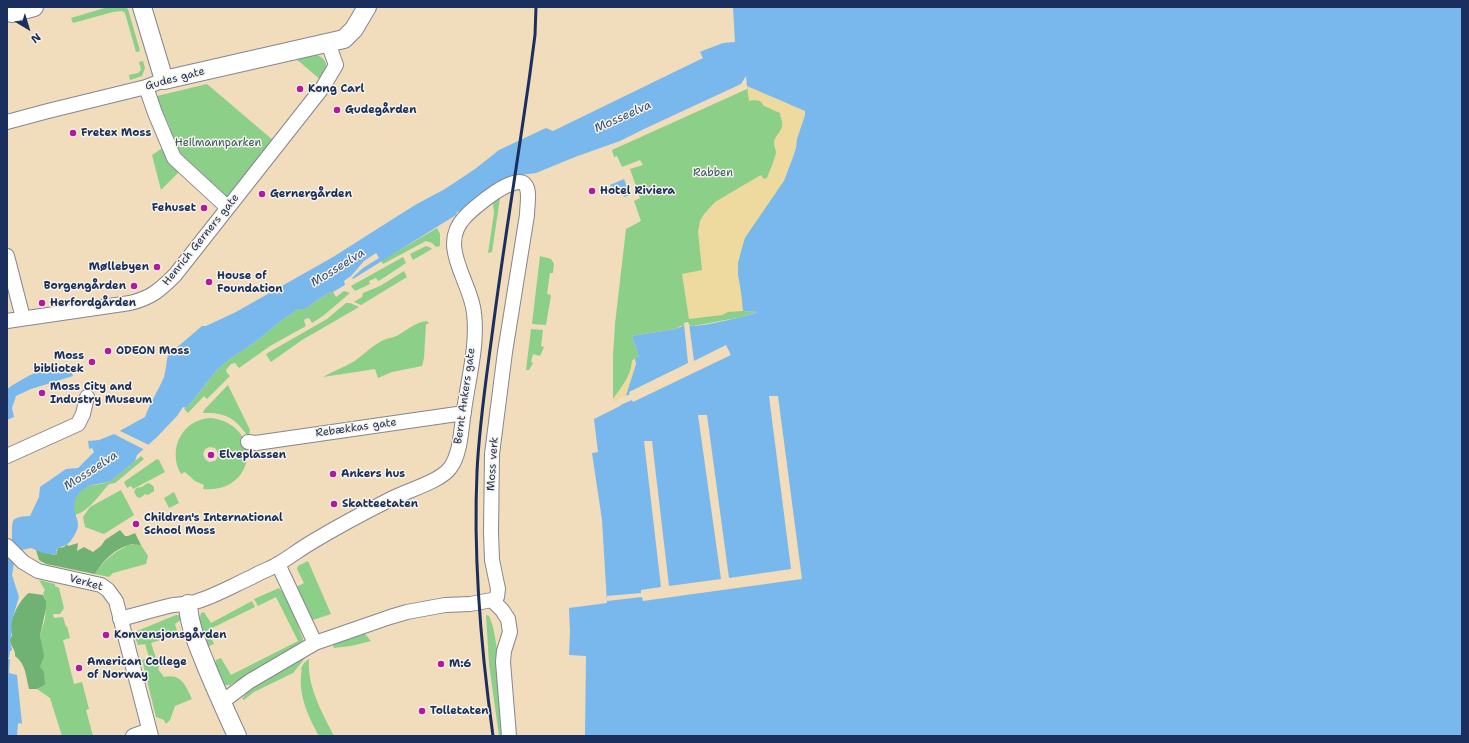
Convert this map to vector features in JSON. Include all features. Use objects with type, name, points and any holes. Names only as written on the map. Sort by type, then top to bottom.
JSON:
[{"type":"street","points":[[9,15],[34,7]]},
{"type":"street","points":[[142,7],[164,80]]},
{"type":"street","points":[[336,41],[354,29],[367,7]]},
{"type":"street","name":"Gudes gate","points":[[7,122],[146,87],[164,80],[336,41]]},
{"type":"street","name":"Henrich Gerners gate","points":[[7,321],[99,309],[130,303],[148,298],[162,287],[323,87],[336,65],[336,41]]},
{"type":"street","points":[[146,87],[174,158],[227,207]]},
{"type":"street","name":"Moss verk","points":[[454,248],[453,240],[459,224],[492,194],[516,182],[524,183],[528,198],[527,215],[505,352],[492,454],[492,560],[498,589],[497,597],[492,600]]},
{"type":"street","name":"Bernt Ankers gate","points":[[120,619],[173,605],[188,604],[229,588],[278,564],[312,542],[390,499],[438,478],[449,470],[454,463],[461,436],[471,366],[474,314],[473,305],[454,248]]},
{"type":"street","points":[[7,256],[22,318]]},
{"type":"street","points":[[7,456],[78,424],[83,414],[87,397]]},
{"type":"street","name":"Rebækkas gate","points":[[248,442],[256,443],[464,413]]},
{"type":"street","name":"Verket","points":[[7,546],[18,557],[38,571],[101,585],[112,594],[116,601],[150,733],[133,736]]},
{"type":"street","points":[[278,564],[315,643]]},
{"type":"street","points":[[222,702],[250,681],[315,643],[407,612],[445,605],[470,604],[492,600],[502,610],[508,620],[510,632],[504,651],[503,662],[509,736]]},
{"type":"street","points":[[188,604],[190,620],[196,643],[237,736]]},
{"type":"green space","points":[[108,7],[125,7],[128,9],[140,51],[136,52],[125,13],[122,11],[73,23],[71,18]]},
{"type":"green space","points":[[314,54],[323,59],[326,65],[326,72],[322,81],[295,58]]},
{"type":"green space","points":[[143,61],[145,68],[142,76],[130,80],[129,75],[138,73],[141,70],[139,62]]},
{"type":"green space","name":"Heilmannparken","points":[[207,84],[274,141],[223,202],[176,156],[169,125],[159,104],[157,96]]},
{"type":"green space","name":"Rabben","points":[[747,86],[791,106],[784,181],[743,311],[757,312],[742,317],[693,326],[689,325],[688,322],[684,323],[685,326],[680,326],[676,329],[632,336],[639,357],[632,361],[632,366],[623,386],[613,399],[615,324],[626,229],[641,221],[634,201],[640,198],[630,169],[643,165],[640,160],[622,167],[617,156],[614,157],[612,150],[747,89]]},
{"type":"green space","points":[[164,147],[182,169],[161,190],[152,155]]},
{"type":"green space","points":[[500,198],[492,252],[488,253],[494,213],[493,204]]},
{"type":"green space","points":[[437,228],[440,234],[440,246],[436,247],[432,243],[426,241],[383,264],[381,261]]},
{"type":"green space","points":[[426,246],[432,249],[413,260],[410,254]]},
{"type":"green space","points":[[540,256],[551,259],[554,264],[553,273],[550,273],[547,294],[551,295],[546,325],[532,324]]},
{"type":"green space","points":[[403,257],[406,263],[382,279],[378,281],[376,278],[369,281],[370,284],[355,291],[351,286]]},
{"type":"green space","points":[[404,271],[407,277],[361,305],[354,302],[362,297],[363,293],[380,286]]},
{"type":"green space","points":[[344,291],[350,293],[323,316],[312,323],[309,318],[305,319],[304,321],[306,326],[270,346],[239,368],[235,363],[231,364],[226,370],[230,376],[207,399],[204,396],[188,413],[184,409],[188,407],[216,371],[227,361],[258,340],[281,321],[298,309],[305,309],[328,293],[333,292],[336,297]]},
{"type":"green space","points":[[346,303],[359,307],[302,340],[271,362],[266,354],[327,319]]},
{"type":"green space","points":[[427,321],[429,324],[426,324],[424,358],[422,366],[392,372],[378,378],[375,369],[323,377],[353,362],[381,341],[398,335],[418,323]]},
{"type":"green space","points":[[531,329],[543,330],[541,346],[544,347],[540,356],[533,354],[531,362],[533,363],[529,370],[526,370]]},
{"type":"green space","points":[[228,385],[250,430],[249,434],[247,435],[234,420],[229,417],[211,413],[203,413],[204,410]]},
{"type":"green space","points":[[211,418],[228,423],[240,433],[246,445],[247,458],[243,471],[234,481],[221,488],[203,489],[204,485],[195,481],[185,472],[181,474],[177,465],[176,455],[180,437],[192,424]],"holes":[[[210,447],[215,448],[218,453],[217,458],[215,461],[209,462],[205,459],[203,454],[205,449]]]},
{"type":"green space","points":[[141,456],[144,459],[115,483],[109,484],[90,506],[75,515],[74,502],[81,491],[89,486],[111,481]]},
{"type":"green space","points":[[157,459],[165,472],[133,489],[131,486],[127,488],[124,482]]},
{"type":"green space","points":[[149,483],[154,487],[154,491],[148,495],[145,494],[140,498],[137,497],[134,492],[136,488],[142,487]]},
{"type":"green space","points":[[121,490],[134,515],[104,534],[85,527],[83,517],[90,507]]},
{"type":"green space","points":[[174,492],[179,503],[169,508],[164,498]]},
{"type":"green space","points":[[120,530],[125,536],[135,533],[141,545],[130,545],[113,553],[101,565],[95,574],[46,564],[39,560],[36,550],[56,555],[58,548],[64,547],[67,544],[68,546],[78,543],[77,551],[84,547],[93,552],[101,546],[105,540]]},
{"type":"green space","points":[[129,545],[141,545],[148,556],[146,564],[113,573],[109,577],[95,574],[110,557]]},
{"type":"green space","points":[[308,561],[331,614],[312,620],[297,589],[298,586],[304,583],[297,569],[298,566]]},
{"type":"green space","points":[[39,580],[55,584],[55,586],[59,588],[64,608],[60,614],[53,614],[54,618],[63,617],[66,627],[67,626],[70,638],[63,640],[74,684],[82,682],[89,709],[86,710],[93,736],[62,736],[50,698],[37,689],[45,685],[40,667],[40,636],[45,619],[46,601],[43,593],[45,590]]},
{"type":"green space","points":[[279,588],[286,596],[303,639],[302,643],[230,685],[225,685],[215,664],[216,660],[221,658],[231,675],[298,641],[276,597],[258,606],[254,599]]},
{"type":"green space","points":[[29,593],[43,595],[46,601],[40,636],[44,656],[40,667],[44,672],[45,685],[37,689],[29,689],[23,667],[19,659],[15,656],[15,652],[10,641],[12,635],[11,622],[20,603]]},
{"type":"green space","points":[[252,601],[255,607],[208,630],[214,644],[209,646],[207,645],[199,621],[201,613],[204,612],[211,623]]},
{"type":"green space","points":[[179,615],[182,619],[175,624],[177,630],[176,633],[167,638],[151,643],[159,667],[158,669],[164,677],[170,676],[179,679],[185,685],[192,699],[175,706],[170,720],[166,724],[164,720],[156,717],[142,660],[149,657],[145,644],[138,645],[134,635],[137,631]]},
{"type":"green space","points":[[486,615],[489,616],[492,624],[497,649],[505,736],[499,736],[489,664]]},
{"type":"green space","points":[[364,633],[371,641],[351,646],[334,648],[333,646],[333,644]]},
{"type":"green space","points":[[304,657],[305,658],[293,673],[254,692],[244,700],[242,699],[254,686],[279,670]]},
{"type":"green space","points":[[309,659],[310,679],[316,699],[334,736],[319,736],[304,704],[301,687],[302,669],[300,670],[304,663]]},
{"type":"sand","points":[[747,86],[805,111],[805,115],[797,139],[796,148],[784,181],[745,238],[738,266],[743,311],[728,312],[722,315],[689,319],[682,274],[702,270],[698,232],[700,221],[715,202],[761,175],[764,179],[767,178],[776,154],[774,142],[782,128],[780,113],[764,106],[760,101],[749,101]]},
{"type":"sand","points":[[635,358],[636,364],[627,395],[613,402],[613,399],[623,386],[628,376],[632,366],[632,361]]},
{"type":"water","name":"Mosseelva","points":[[733,7],[1462,7],[1462,736],[585,736],[586,656],[569,655],[569,608],[607,603],[602,520],[592,453],[598,452],[594,419],[620,406],[624,402],[636,364],[635,358],[639,357],[632,336],[676,329],[690,325],[699,326],[716,323],[757,312],[743,311],[738,275],[738,263],[745,238],[784,181],[796,148],[805,111],[747,86],[746,76],[741,84],[620,141],[536,173],[514,176],[461,211],[457,212],[456,215],[353,279],[351,276],[344,281],[345,285],[333,292],[328,293],[305,309],[298,309],[258,340],[227,361],[216,371],[187,408],[183,407],[177,416],[157,437],[137,455],[135,461],[111,481],[90,486],[77,496],[74,507],[78,524],[77,529],[70,542],[57,549],[56,555],[43,553],[31,548],[22,550],[14,563],[12,575],[19,597],[11,623],[12,631],[10,641],[12,650],[10,651],[9,658],[7,658],[7,545],[12,539],[13,521],[18,517],[30,516],[39,497],[40,487],[66,469],[78,468],[94,452],[92,448],[89,449],[88,441],[99,440],[114,434],[145,417],[164,377],[168,355],[202,326],[206,326],[236,312],[333,257],[415,205],[445,189],[475,169],[499,150],[546,128],[553,131],[703,58],[700,52],[702,51],[723,43],[735,42]]},
{"type":"water","points":[[624,179],[630,195],[624,197],[619,185],[611,188],[610,185]]},
{"type":"water","points":[[69,366],[73,376],[31,389],[16,396],[12,408],[14,417],[7,420],[7,389],[41,370],[53,367]]},
{"type":"water","points":[[7,659],[10,659],[9,673],[17,675],[22,724],[18,724],[17,736],[7,736]]},
{"type":"pier","points":[[376,253],[379,258],[363,268],[352,278],[351,276],[364,261]]},
{"type":"pier","points":[[689,323],[694,361],[726,345],[731,355],[633,402],[632,400],[616,407],[615,406],[622,401],[624,397],[630,394],[629,392],[688,363],[684,324]]},
{"type":"pier","points":[[769,396],[778,396],[802,579],[643,601],[642,597],[607,601],[607,596],[641,593],[641,590],[661,587],[644,441],[652,441],[669,586],[721,579],[698,415],[707,415],[729,578],[791,569]]},
{"type":"pier","points":[[118,430],[151,446],[145,450],[112,433]]},
{"type":"railway","points":[[493,736],[485,670],[477,571],[476,505],[479,438],[496,302],[535,35],[536,7]]},
{"type":"place","name":"Kong Carl","points":[[300,89]]},
{"type":"place","name":"Gudegården","points":[[337,110]]},
{"type":"place","name":"Fretex Moss","points":[[73,133]]},
{"type":"place","name":"Hotel Riviera","points":[[592,191]]},
{"type":"place","name":"Gernergården","points":[[262,194]]},
{"type":"place","name":"Fehuset","points":[[204,208]]},
{"type":"place","name":"Møllebyen","points":[[157,267]]},
{"type":"place","name":"House of Foundation","points":[[209,282]]},
{"type":"place","name":"Borgengården","points":[[134,286]]},
{"type":"place","name":"Herfordgården","points":[[42,303]]},
{"type":"place","name":"ODEON Moss","points":[[108,351]]},
{"type":"place","name":"Moss bibliotek","points":[[92,362]]},
{"type":"place","name":"Moss City and Industry Museum","points":[[42,393]]},
{"type":"place","name":"Elveplassen","points":[[211,455]]},
{"type":"place","name":"Ankers hus","points":[[333,474]]},
{"type":"place","name":"Skatteetaten","points":[[334,504]]},
{"type":"place","name":"Children's International School Moss","points":[[136,524]]},
{"type":"place","name":"Konvensjonsgården","points":[[106,635]]},
{"type":"place","name":"M:6","points":[[441,664]]},
{"type":"place","name":"American College of Norway","points":[[79,668]]},
{"type":"place","name":"Tolletaten","points":[[422,711]]}]
